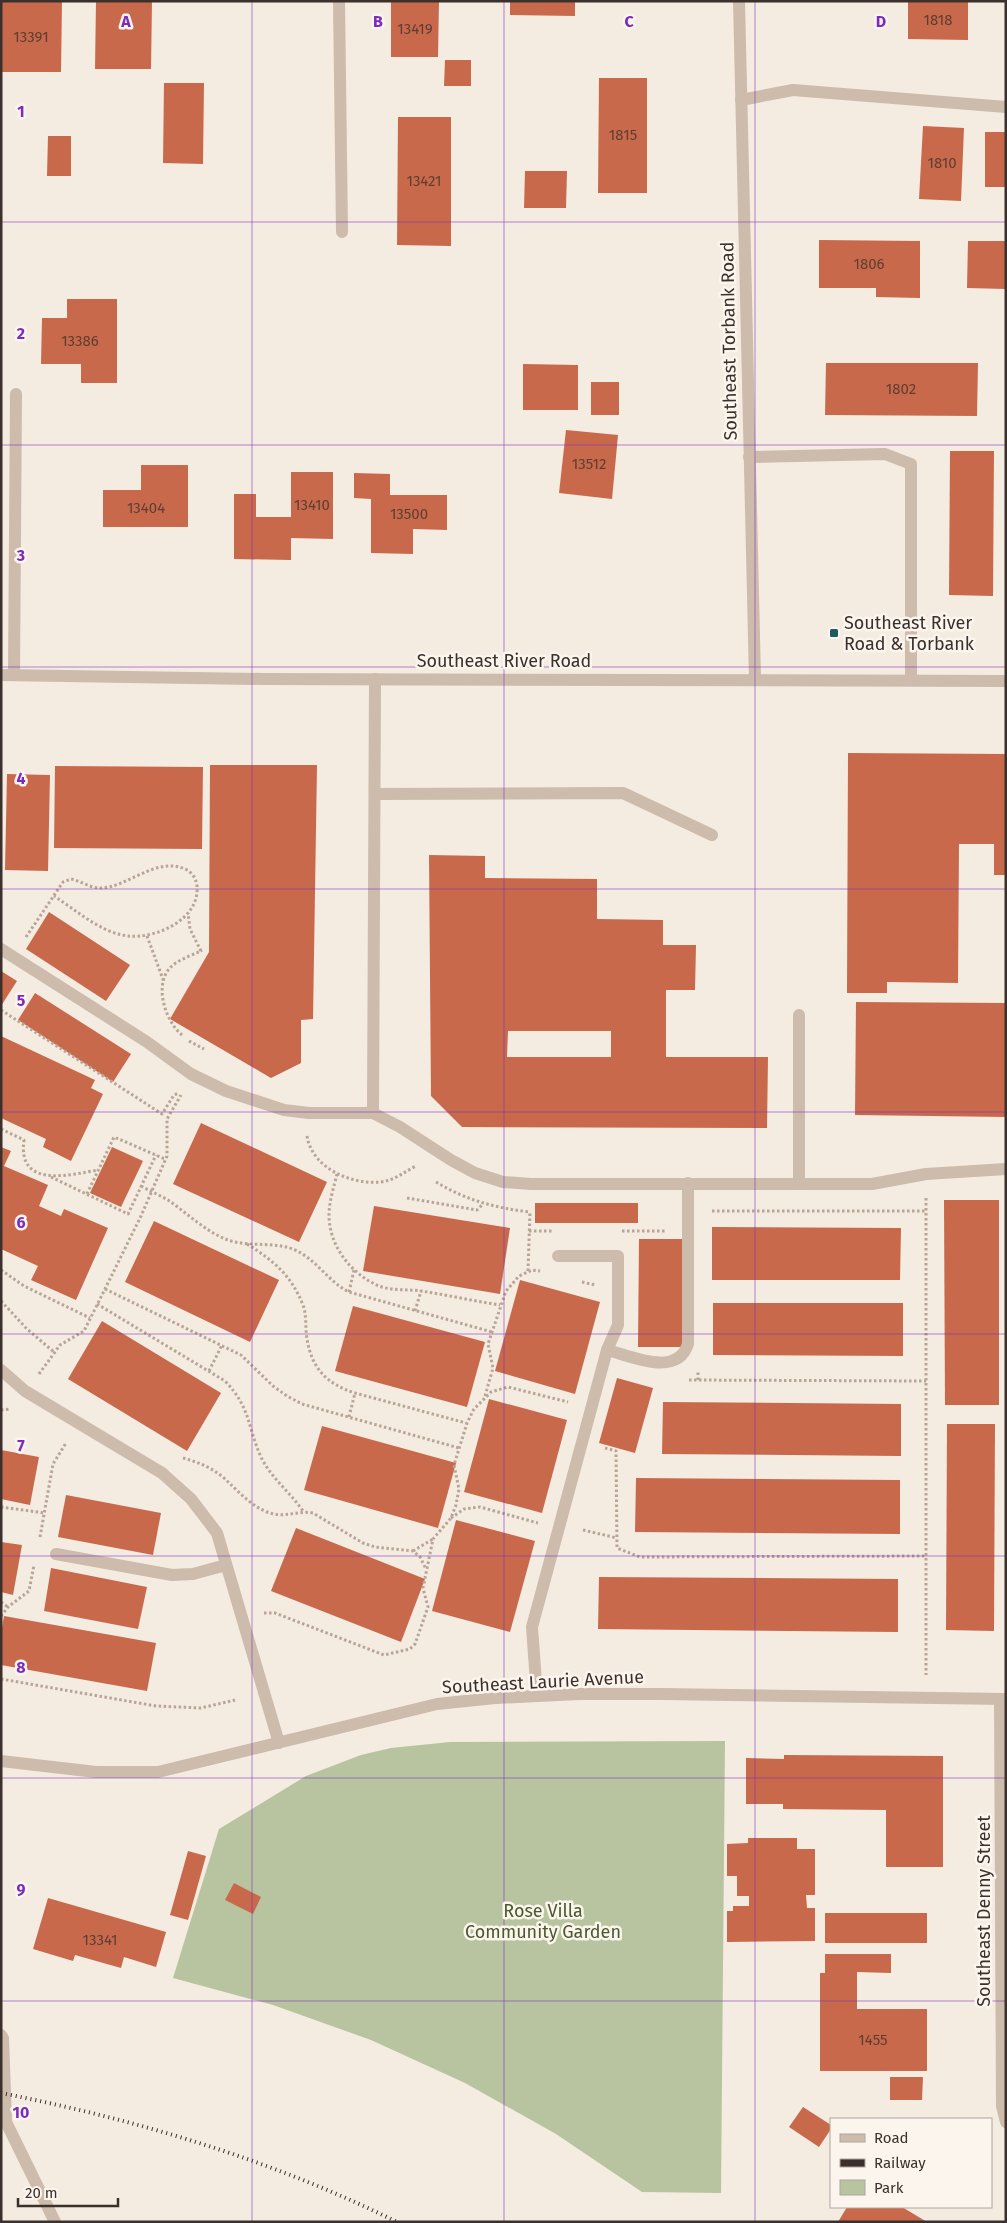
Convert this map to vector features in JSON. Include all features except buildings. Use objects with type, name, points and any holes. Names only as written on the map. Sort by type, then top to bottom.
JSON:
[{"type":"street","points":[[339,1],[342,232]]},
{"type":"street","name":"Southeast Torbank Road","points":[[739,1],[755,679]]},
{"type":"street","points":[[741,100],[793,90],[1006,107]]},
{"type":"street","points":[[8,675],[16,394]]},
{"type":"street","points":[[750,457],[884,454],[910,464],[911,680]]},
{"type":"street","name":"Southeast River Road","points":[[8,675],[375,679],[1006,680]]},
{"type":"street","points":[[372,1113],[375,679]]},
{"type":"street","points":[[375,794],[623,793],[712,835]]},
{"type":"street","points":[[1,949],[147,1042],[192,1074],[226,1091],[284,1110],[317,1113],[372,1113],[400,1127],[467,1169],[503,1182],[531,1184],[799,1182],[872,1184],[926,1174],[1006,1169]]},
{"type":"street","points":[[799,1014],[799,1182]]},
{"type":"street","points":[[607,1350],[656,1363],[665,1363],[679,1358],[685,1352],[688,1344],[688,1183]]},
{"type":"street","points":[[538,1696],[532,1627],[607,1350],[618,1325],[618,1256],[558,1256]]},
{"type":"street","points":[[1,1370],[25,1392],[162,1473],[192,1499],[217,1532],[279,1743]]},
{"type":"street","points":[[56,1554],[172,1575],[193,1574],[226,1565]]},
{"type":"street","name":"Southeast Laurie Avenue","points":[[1,1761],[96,1772],[158,1772],[437,1704],[538,1696],[662,1694],[1003,1699]]},
{"type":"street","name":"Southeast Denny Street","points":[[1003,1699],[1002,2106],[1006,2122]]},
{"type":"street","points":[[1,2035],[3,2038],[6,2122],[56,2222]]},
{"type":"path","points":[[13,956],[63,882],[68,880],[76,880],[102,888],[153,870],[179,867],[191,872],[197,885],[194,904],[188,913],[169,928],[147,936],[126,936],[114,933],[54,896]]},
{"type":"path","points":[[188,913],[190,929],[201,951],[172,966],[164,982],[163,1000],[169,1022],[188,1040],[204,1049]]},
{"type":"path","points":[[147,936],[164,982]]},
{"type":"path","points":[[1,1010],[162,1114],[174,1095],[182,1092]]},
{"type":"path","points":[[36,1377],[60,1345],[84,1331],[152,1192],[166,1159],[167,1119],[178,1102]]},
{"type":"path","points":[[1,1129],[24,1140],[23,1148],[29,1165],[43,1175],[60,1178],[98,1170]]},
{"type":"path","points":[[308,1130],[309,1145],[316,1156],[337,1174],[351,1179],[380,1182],[395,1178],[415,1165]]},
{"type":"path","points":[[87,1194],[114,1137],[166,1159]]},
{"type":"path","points":[[52,1177],[128,1214],[156,1155]]},
{"type":"path","points":[[337,1174],[330,1201],[330,1230],[341,1255],[354,1270],[380,1286],[500,1305]]},
{"type":"path","points":[[926,1174],[926,1698]]},
{"type":"path","points":[[141,1186],[167,1200],[228,1240],[247,1244],[279,1246],[299,1252],[338,1287],[349,1292],[492,1332]]},
{"type":"path","points":[[407,1198],[477,1210],[483,1204]]},
{"type":"path","points":[[484,1397],[493,1368],[488,1344],[500,1305],[512,1282],[528,1271],[530,1202]]},
{"type":"path","points":[[709,1211],[926,1211]]},
{"type":"path","points":[[247,1244],[271,1259],[297,1291],[304,1308],[307,1339],[319,1370],[328,1380],[341,1388],[355,1393],[467,1423]]},
{"type":"path","points":[[1,1270],[24,1286],[90,1318]]},
{"type":"path","points":[[349,1292],[354,1270]]},
{"type":"path","points":[[105,1288],[222,1345],[252,1364],[287,1396],[302,1404],[459,1448]]},
{"type":"path","points":[[415,1311],[421,1291]]},
{"type":"path","points":[[1,1301],[26,1329],[54,1352]]},
{"type":"path","points":[[97,1304],[225,1381],[244,1406],[260,1455],[268,1470],[303,1511]]},
{"type":"path","points":[[209,1371],[222,1345]]},
{"type":"path","points":[[685,1380],[926,1381]]},
{"type":"path","points":[[451,1518],[459,1489],[454,1465],[467,1423],[474,1409],[484,1397],[499,1388],[515,1388],[591,1409]]},
{"type":"path","points":[[349,1417],[355,1393]]},
{"type":"path","points":[[1,1410],[11,1409]]},
{"type":"path","points":[[582,1442],[616,1452],[617,1548],[640,1557],[926,1556]]},
{"type":"path","points":[[162,1473],[183,1458],[195,1461],[217,1473],[252,1503],[266,1512],[278,1515],[293,1515],[303,1511],[313,1513],[363,1544],[375,1547],[414,1551],[433,1539],[451,1518],[464,1509],[473,1506],[541,1524],[617,1538]]},
{"type":"path","points":[[50,1485],[53,1464]]},
{"type":"path","points":[[1,1507],[45,1513]]},
{"type":"path","points":[[242,1619],[274,1613],[384,1655],[406,1651],[415,1644],[428,1607],[423,1588],[433,1539]]},
{"type":"path","points":[[414,1551],[423,1561],[427,1570]]},
{"type":"path","points":[[1,1602],[8,1607]]},
{"type":"path","points":[[1,1679],[156,1706],[202,1708],[235,1700]]},
{"type":"green space","name":"Rose Villa Community Garden","points":[[725,1741],[721,2193],[642,2192],[556,2134],[465,2083],[371,2040],[273,2005],[173,1978],[219,1829],[306,1776],[361,1755],[391,1748],[450,1742]]},
{"type":"railway","points":[[1,2093],[103,2116],[204,2144],[302,2179],[397,2222]]},
{"type":"place","name":"Southeast River Road & Torbank","points":[[834,633]]}]
